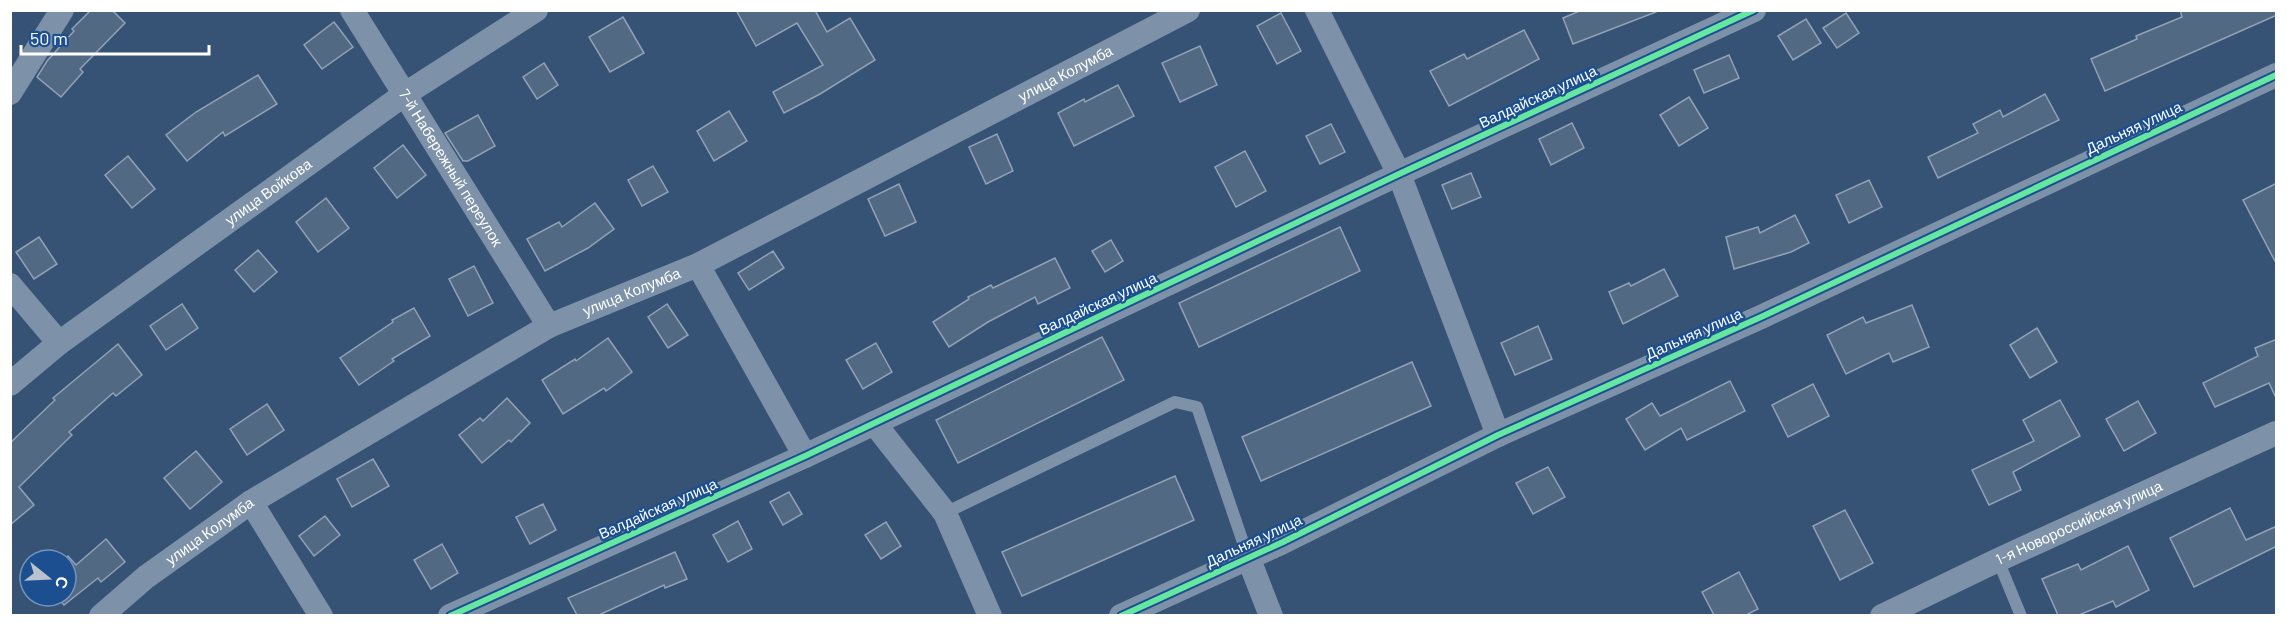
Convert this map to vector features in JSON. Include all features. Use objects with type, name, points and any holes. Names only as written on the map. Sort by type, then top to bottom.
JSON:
[{"type":"street","points":[[10,93],[62,10]]},
{"type":"street","name":"7-й Набережный переулок","points":[[352,10],[549,326]]},
{"type":"street","name":"улица Войкова","points":[[10,384],[59,343],[405,94],[536,10]]},
{"type":"street","name":"улица Колумба","points":[[101,615],[146,577],[251,502],[549,326],[698,266],[1188,10]]},
{"type":"street","points":[[1317,10],[1399,174],[1498,435]]},
{"type":"street","name":"Валдайская улица","points":[[450,615],[805,456],[1399,174],[1754,10]]},
{"type":"street","name":"Дальняя улица","points":[[1121,615],[1248,558],[1498,435],[1761,317],[2277,75]]},
{"type":"street","points":[[698,266],[805,456]]},
{"type":"street","points":[[10,285],[59,343]]},
{"type":"street","points":[[874,423],[945,513],[990,615]]},
{"type":"street","name":"1-я Новороссийская улица","points":[[1882,615],[2277,433]]},
{"type":"street","points":[[251,502],[321,615]]},
{"type":"street","points":[[1248,558],[1272,615]]},
{"type":"lane","points":[[945,513],[1175,402],[1197,407],[1248,558]]},
{"type":"lane","points":[[1998,560],[2021,615]]},
{"type":"building","points":[[91,10],[112,10],[125,23],[80,69],[83,72],[61,97],[37,77],[47,61],[74,31],[72,29]]},
{"type":"building","points":[[736,10],[819,10],[816,12],[827,32],[850,18],[875,60],[784,113],[773,92],[823,65],[797,23],[756,46]]},
{"type":"building","points":[[1582,10],[1656,10],[1656,12],[1573,44],[1563,18]]},
{"type":"building","points":[[2180,10],[2277,10],[2277,15],[2105,91],[2091,59],[2137,39],[2136,36],[2182,17]]},
{"type":"building","points":[[1281,13],[1301,51],[1277,64],[1257,26]]},
{"type":"building","points":[[1846,13],[1859,33],[1837,48],[1823,28]]},
{"type":"building","points":[[623,17],[644,53],[610,72],[589,37]]},
{"type":"building","points":[[1806,19],[1821,43],[1793,60],[1778,36]]},
{"type":"building","points":[[334,22],[353,47],[322,69],[304,45]]},
{"type":"building","points":[[1524,30],[1539,59],[1449,106],[1430,71],[1464,54],[1467,59]]},
{"type":"building","points":[[1200,46],[1217,85],[1180,102],[1162,63]]},
{"type":"building","points":[[1729,55],[1739,78],[1704,93],[1694,70]]},
{"type":"building","points":[[544,63],[558,85],[537,99],[523,77]]},
{"type":"building","points":[[258,75],[277,104],[225,136],[223,132],[187,161],[166,135],[196,112]]},
{"type":"building","points":[[1118,85],[1134,116],[1074,146],[1058,113]]},
{"type":"building","points":[[2045,94],[2059,120],[1938,178],[1928,157],[1978,133],[1973,124],[2000,110],[2003,117]]},
{"type":"building","points":[[1689,97],[1708,128],[1679,146],[1660,115]]},
{"type":"building","points":[[729,111],[747,141],[714,161],[697,131]]},
{"type":"building","points":[[478,115],[495,146],[468,161],[463,161],[445,133]]},
{"type":"building","points":[[1572,123],[1584,148],[1551,165],[1539,139]]},
{"type":"building","points":[[1331,124],[1345,152],[1320,164],[1306,136]]},
{"type":"building","points":[[997,134],[1013,171],[986,184],[969,147]]},
{"type":"building","points":[[403,145],[426,175],[397,198],[374,168]]},
{"type":"building","points":[[1245,151],[1266,191],[1236,207],[1215,167]]},
{"type":"building","points":[[128,156],[155,189],[132,208],[105,175]]},
{"type":"building","points":[[653,166],[668,192],[642,206],[628,180]]},
{"type":"building","points":[[1471,173],[1481,197],[1452,209],[1442,185]]},
{"type":"building","points":[[1869,180],[1882,207],[1849,223],[1836,195]]},
{"type":"building","points":[[2277,183],[2277,265],[2243,200]]},
{"type":"building","points":[[899,184],[916,222],[885,236],[868,199]]},
{"type":"building","points":[[326,198],[349,228],[318,252],[296,222]]},
{"type":"building","points":[[595,203],[614,229],[588,248],[545,271],[527,239],[559,222],[562,227]]},
{"type":"building","points":[[1795,215],[1809,243],[1791,252],[1734,269],[1726,237],[1758,227],[1760,233]]},
{"type":"building","points":[[1340,227],[1360,271],[1199,347],[1179,303]]},
{"type":"building","points":[[39,237],[57,264],[34,279],[16,252]]},
{"type":"building","points":[[1111,240],[1123,261],[1105,272],[1092,251]]},
{"type":"building","points":[[258,250],[277,272],[254,292],[235,270]]},
{"type":"building","points":[[773,251],[784,268],[749,290],[738,273]]},
{"type":"building","points":[[1055,258],[1070,288],[1038,304],[1035,297],[988,322],[949,347],[933,322],[969,299],[968,297],[991,285],[993,288]]},
{"type":"building","points":[[474,266],[493,303],[468,316],[449,279]]},
{"type":"building","points":[[1664,269],[1678,296],[1623,324],[1609,292],[1629,283],[1631,286]]},
{"type":"building","points":[[182,304],[198,328],[166,350],[150,326]]},
{"type":"building","points":[[667,304],[688,335],[668,348],[648,317]]},
{"type":"building","points":[[1912,305],[1929,347],[1893,362],[1889,353],[1846,374],[1827,335],[1863,317],[1866,323]]},
{"type":"building","points":[[414,308],[430,336],[392,359],[394,361],[359,385],[340,358],[393,322],[392,320]]},
{"type":"building","points":[[1538,326],[1552,359],[1515,375],[1501,343]]},
{"type":"building","points":[[2037,328],[2057,362],[2030,378],[2010,345]]},
{"type":"building","points":[[1102,337],[1124,380],[958,463],[936,420]]},
{"type":"building","points":[[608,338],[632,372],[606,391],[604,388],[563,414],[542,380],[575,359],[576,361]]},
{"type":"building","points":[[2277,339],[2277,400],[2269,383],[2215,407],[2203,383],[2258,356],[2255,348]]},
{"type":"building","points":[[876,343],[892,372],[863,389],[846,360]]},
{"type":"building","points":[[118,344],[142,375],[116,396],[113,393],[69,432],[72,435],[19,487],[34,505],[10,525],[10,443],[55,400],[53,398]]},
{"type":"building","points":[[1412,362],[1431,406],[1261,481],[1242,437]]},
{"type":"building","points":[[1730,381],[1745,411],[1687,440],[1681,428],[1645,450],[1626,419],[1652,403],[1660,416]]},
{"type":"building","points":[[1813,384],[1829,416],[1788,437],[1772,405]]},
{"type":"building","points":[[507,398],[530,423],[511,442],[509,440],[482,463],[459,435],[480,418],[483,421]]},
{"type":"building","points":[[2060,400],[2080,436],[2013,472],[2021,490],[1989,505],[1972,470],[2034,441],[2023,420]]},
{"type":"building","points":[[2138,401],[2156,433],[2124,451],[2106,419]]},
{"type":"building","points":[[267,404],[284,430],[247,455],[230,429]]},
{"type":"building","points":[[196,451],[222,482],[190,509],[164,478]]},
{"type":"building","points":[[373,459],[389,486],[352,507],[337,479]]},
{"type":"building","points":[[1548,467],[1565,497],[1533,514],[1516,483]]},
{"type":"building","points":[[1175,476],[1194,520],[1022,596],[1002,552]]},
{"type":"building","points":[[789,492],[802,514],[783,525],[770,502]]},
{"type":"building","points":[[543,504],[556,530],[530,544],[516,517]]},
{"type":"building","points":[[2230,508],[2246,540],[2277,526],[2277,546],[2194,587],[2170,538]]},
{"type":"building","points":[[1845,510],[1873,563],[1840,580],[1813,526]]},
{"type":"building","points":[[325,516],[340,535],[314,556],[299,536]]},
{"type":"building","points":[[738,521],[752,549],[728,562],[713,535]]},
{"type":"building","points":[[886,522],[901,546],[881,559],[865,535]]},
{"type":"building","points":[[106,539],[125,562],[101,582],[98,578],[78,594],[78,563]]},
{"type":"building","points":[[442,544],[458,573],[431,589],[414,560]]},
{"type":"building","points":[[2128,546],[2149,590],[2116,607],[2113,601],[2079,615],[2058,615],[2042,579],[2078,564],[2081,570]]},
{"type":"building","points":[[675,552],[687,579],[665,588],[664,585],[599,615],[577,615],[568,598]]},
{"type":"building","points":[[1739,572],[1758,609],[1746,615],[1714,615],[1702,592]]},
{"type":"cycle path","points":[[450,616],[805,456],[1399,174],[1754,10]]},
{"type":"cycle path","points":[[1121,616],[1283,542],[1498,435],[1761,317],[2276,75]]}]
